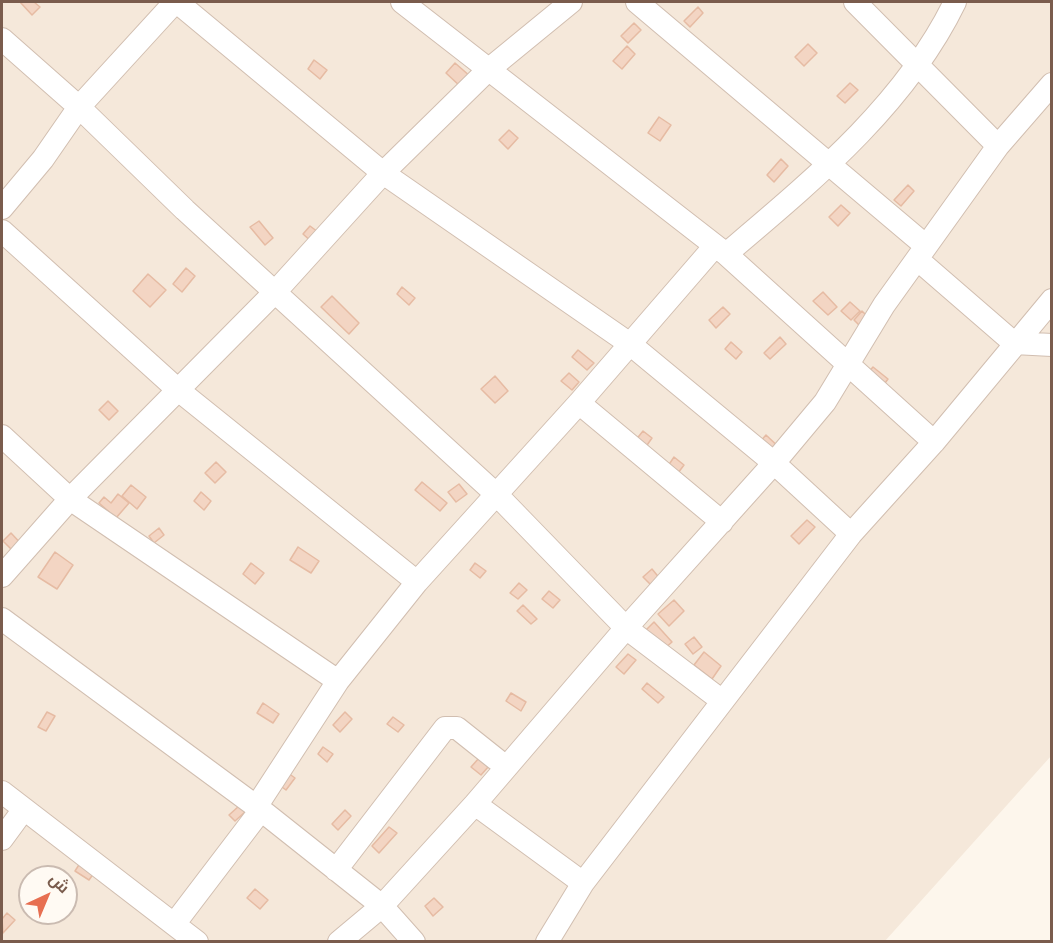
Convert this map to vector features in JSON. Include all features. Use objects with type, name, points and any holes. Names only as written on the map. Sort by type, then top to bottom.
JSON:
[{"type":"street","points":[[2,208],[43,159],[79,107],[176,2],[383,173],[630,344],[774,463],[851,534]]},
{"type":"street","points":[[402,2],[720,251],[934,442]]},
{"type":"street","points":[[2,576],[70,499],[276,291],[383,173],[488,70],[571,2]]},
{"type":"street","points":[[637,2],[830,165],[1014,343],[1052,345]]},
{"type":"street","points":[[855,2],[998,146]]},
{"type":"street","points":[[175,923],[258,809],[338,681],[417,582],[630,344],[720,251],[830,165],[918,65],[955,2]]},
{"type":"street","points":[[2,39],[79,107],[185,210],[496,495],[626,628],[722,700]]},
{"type":"street","points":[[339,942],[382,906],[475,804],[825,402],[847,363],[998,146],[1052,84]]},
{"type":"street","points":[[2,231],[177,389],[417,582]]},
{"type":"street","points":[[547,942],[583,883],[851,534],[934,442],[1052,300]]},
{"type":"street","points":[[579,403],[722,522]]},
{"type":"street","points":[[2,436],[70,499],[338,681]]},
{"type":"street","points":[[2,619],[258,809],[382,906],[414,942]]},
{"type":"street","points":[[336,870],[445,728],[457,728],[506,767]]},
{"type":"street","points":[[2,792],[197,942]]},
{"type":"street","points":[[475,804],[583,883]]},
{"type":"street","points":[[2,839],[24,809]]},
{"type":"shaded area","points":[[2,2],[1051,2],[1051,756],[885,941],[2,942]]},
{"type":"building","points":[[20,2],[34,2],[40,7],[32,15]]},
{"type":"building","points":[[698,7],[703,13],[690,27],[684,21]]},
{"type":"building","points":[[634,23],[641,30],[628,43],[621,36]]},
{"type":"building","points":[[808,44],[817,53],[804,66],[795,57]]},
{"type":"building","points":[[627,46],[635,54],[622,69],[613,61]]},
{"type":"building","points":[[314,60],[327,70],[320,79],[308,69]]},
{"type":"building","points":[[455,63],[471,77],[461,87],[446,73]]},
{"type":"building","points":[[850,83],[858,90],[845,103],[837,96]]},
{"type":"building","points":[[659,117],[671,125],[660,141],[648,133]]},
{"type":"building","points":[[509,130],[518,138],[508,149],[499,140]]},
{"type":"building","points":[[781,159],[788,166],[774,182],[767,175]]},
{"type":"building","points":[[908,185],[914,191],[901,206],[894,200]]},
{"type":"building","points":[[841,205],[850,213],[838,226],[829,217]]},
{"type":"building","points":[[259,221],[273,238],[265,245],[250,227]]},
{"type":"building","points":[[310,226],[322,235],[314,244],[303,234]]},
{"type":"building","points":[[186,268],[195,276],[182,292],[173,284]]},
{"type":"building","points":[[148,274],[166,290],[150,307],[133,291]]},
{"type":"building","points":[[402,287],[415,298],[409,305],[397,294]]},
{"type":"building","points":[[823,292],[837,307],[828,315],[813,301]]},
{"type":"building","points":[[332,296],[359,323],[349,334],[321,307]]},
{"type":"building","points":[[850,302],[860,311],[851,320],[841,311]]},
{"type":"building","points":[[723,307],[730,314],[716,328],[709,320]]},
{"type":"building","points":[[862,311],[869,318],[861,327],[854,320]]},
{"type":"building","points":[[780,337],[786,344],[770,359],[764,353]]},
{"type":"building","points":[[731,342],[742,352],[736,359],[725,349]]},
{"type":"building","points":[[578,350],[594,363],[587,370],[572,357]]},
{"type":"building","points":[[873,367],[888,379],[882,387],[866,375]]},
{"type":"building","points":[[569,373],[579,382],[572,390],[561,381]]},
{"type":"building","points":[[495,376],[508,391],[495,403],[481,389]]},
{"type":"building","points":[[108,401],[118,411],[109,420],[99,410]]},
{"type":"building","points":[[643,431],[652,438],[645,448],[635,441]]},
{"type":"building","points":[[766,435],[783,451],[759,443]]},
{"type":"building","points":[[674,457],[684,465],[678,473],[668,466]]},
{"type":"building","points":[[216,462],[226,472],[215,483],[205,473]]},
{"type":"building","points":[[422,482],[447,503],[440,511],[415,490]]},
{"type":"building","points":[[459,484],[467,494],[456,502],[448,492]]},
{"type":"building","points":[[131,485],[146,497],[137,509],[122,496]]},
{"type":"building","points":[[201,492],[211,501],[204,510],[194,501]]},
{"type":"building","points":[[118,494],[129,503],[116,518],[99,503],[104,497],[111,503]]},
{"type":"building","points":[[807,520],[815,527],[799,544],[791,536]]},
{"type":"building","points":[[159,528],[164,535],[154,543],[149,536]]},
{"type":"building","points":[[11,533],[25,548],[18,556],[3,541]]},
{"type":"building","points":[[298,547],[319,561],[311,573],[290,560]]},
{"type":"building","points":[[55,552],[73,565],[57,589],[38,577]]},
{"type":"building","points":[[251,563],[264,573],[255,584],[243,574]]},
{"type":"building","points":[[475,563],[486,571],[480,578],[470,570]]},
{"type":"building","points":[[652,569],[661,580],[653,587],[643,577]]},
{"type":"building","points":[[519,583],[527,590],[518,599],[510,593]]},
{"type":"building","points":[[549,591],[560,600],[553,608],[542,599]]},
{"type":"building","points":[[674,600],[684,611],[669,626],[658,614]]},
{"type":"building","points":[[523,605],[537,619],[531,624],[517,611]]},
{"type":"building","points":[[654,622],[672,642],[664,649],[646,630]]},
{"type":"building","points":[[694,637],[702,647],[693,654],[685,644]]},
{"type":"building","points":[[704,652],[721,666],[712,679],[694,665]]},
{"type":"building","points":[[628,654],[636,660],[624,674],[616,667]]},
{"type":"building","points":[[647,683],[664,697],[658,703],[642,689]]},
{"type":"building","points":[[511,693],[526,702],[521,711],[506,701]]},
{"type":"building","points":[[263,703],[279,714],[273,723],[257,713]]},
{"type":"building","points":[[47,712],[55,716],[46,731],[38,727]]},
{"type":"building","points":[[345,712],[352,719],[340,732],[333,725]]},
{"type":"building","points":[[393,717],[404,725],[398,732],[387,724]]},
{"type":"building","points":[[323,747],[333,754],[327,762],[318,754]]},
{"type":"building","points":[[479,758],[489,766],[481,775],[471,767]]},
{"type":"building","points":[[284,770],[295,778],[286,790],[275,782]]},
{"type":"building","points":[[239,806],[245,812],[235,821],[229,815]]},
{"type":"building","points":[[345,810],[351,816],[338,830],[332,824]]},
{"type":"building","points":[[389,827],[397,833],[379,853],[372,846]]},
{"type":"building","points":[[82,860],[96,870],[89,880],[78,873],[78,866]]},
{"type":"building","points":[[255,889],[268,900],[260,909],[247,898]]},
{"type":"building","points":[[434,898],[443,907],[433,916],[425,906]]},
{"type":"building","points":[[7,913],[15,920],[3,933],[2,919]]}]
